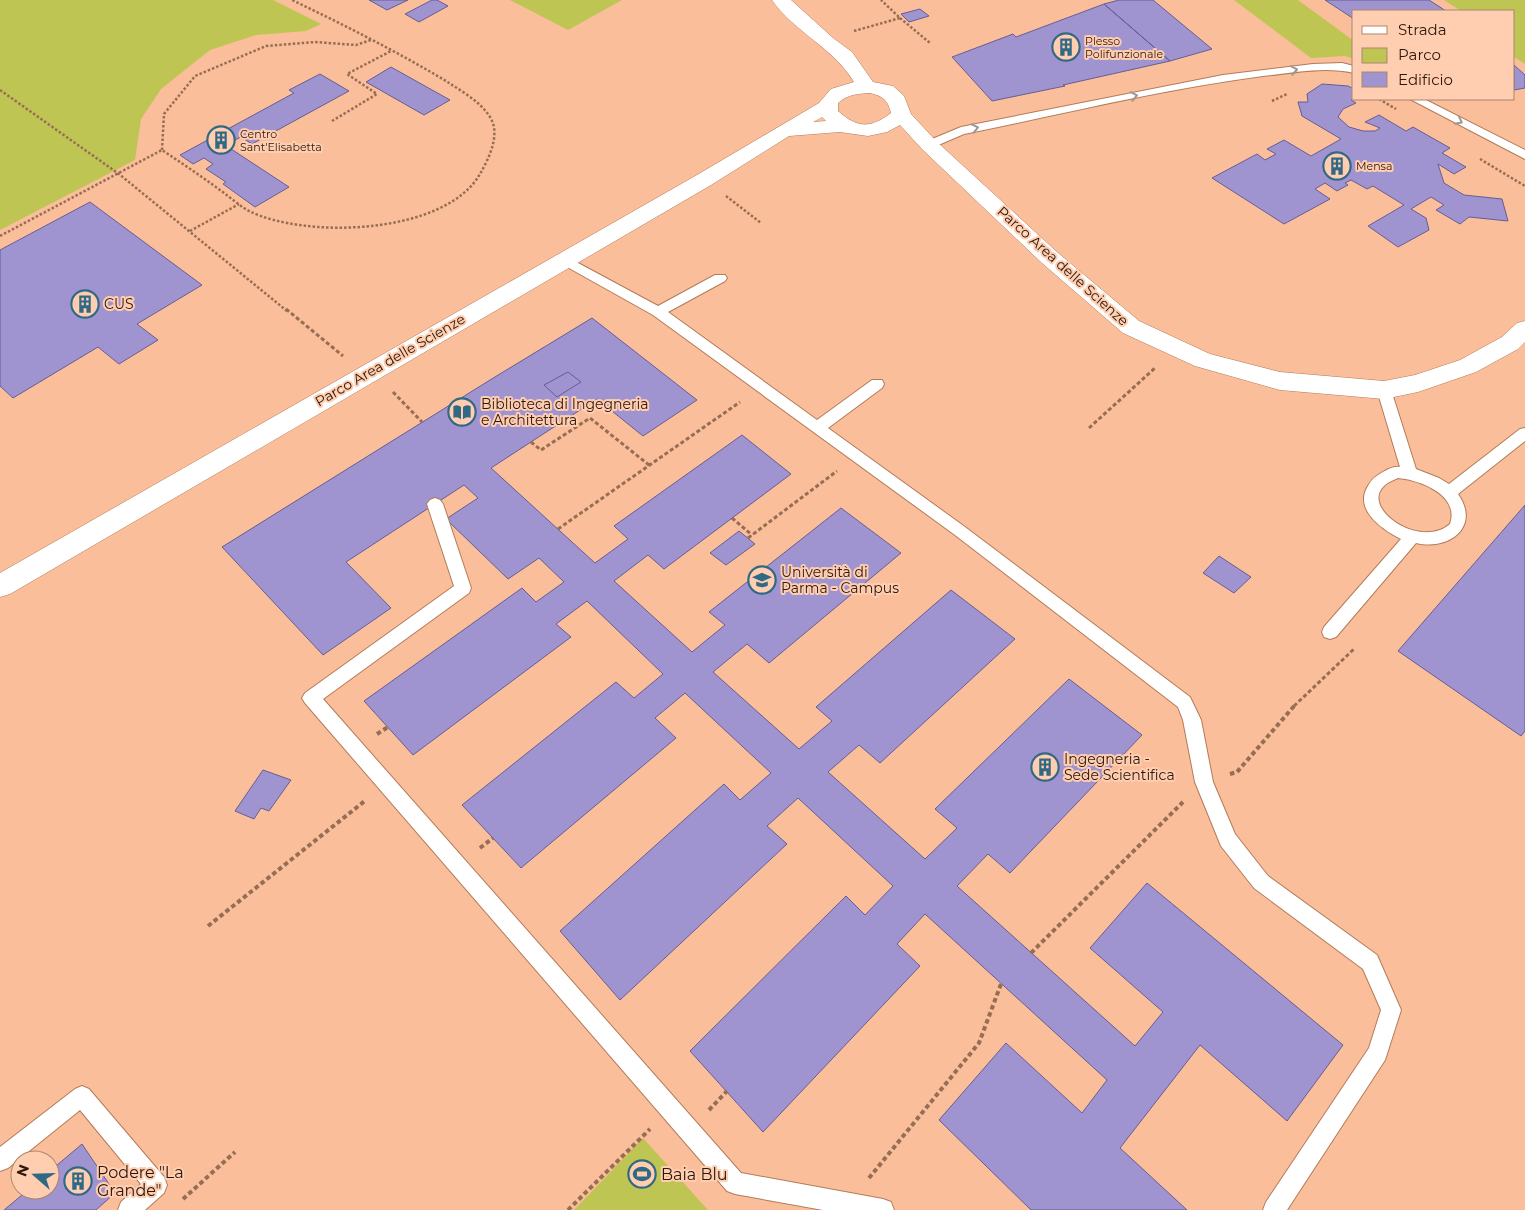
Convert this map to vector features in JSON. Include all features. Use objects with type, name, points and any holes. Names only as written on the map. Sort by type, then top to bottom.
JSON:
[{"type":"street","points":[[781,0],[824,41],[845,56],[858,72],[866,87]]},
{"type":"street","points":[[824,41],[839,65],[840,74],[832,100],[828,113],[834,120],[842,125],[860,130],[877,129],[889,125],[901,115],[899,102],[886,91],[855,87],[832,100]]},
{"type":"street","name":"Parco Area delle Scienze","points":[[0,586],[704,180],[832,100]]},
{"type":"street","name":"Parco Area delle Scienze","points":[[901,115],[929,145],[1050,258],[1131,327],[1203,360],[1280,381],[1384,390],[1418,383],[1468,366],[1510,343],[1525,329]]},
{"type":"street","name":"Parco Area delle Scienze","points":[[780,133],[842,125]]},
{"type":"street","name":"Parco Area delle Scienze","points":[[877,129],[929,145]]},
{"type":"lane","points":[[929,145],[961,131],[1223,78],[1313,67],[1342,66],[1352,69]]},
{"type":"lane","points":[[1418,100],[1525,155]]},
{"type":"lane","points":[[565,260],[658,312],[760,388],[960,531],[1184,702],[1192,720],[1204,782],[1228,840],[1261,882],[1370,962],[1392,1010],[1378,1053],[1274,1210]]},
{"type":"lane","points":[[658,312],[720,278]]},
{"type":"lane","points":[[818,428],[877,384]]},
{"type":"lane","points":[[1384,390],[1409,472]]},
{"type":"lane","points":[[1448,493],[1525,433]]},
{"type":"lane","points":[[1396,472],[1409,472],[1430,480],[1448,493],[1456,504],[1459,515],[1457,525],[1450,533],[1440,538],[1412,537],[1396,531],[1375,512],[1371,501],[1371,491],[1376,482],[1396,472]]},
{"type":"lane","points":[[435,504],[463,588],[312,698],[735,1183],[883,1210]]},
{"type":"lane","points":[[1330,632],[1412,537]]},
{"type":"lane","points":[[0,1160],[82,1096],[156,1185],[129,1210]]},
{"type":"path","points":[[162,150],[249,211],[290,223],[342,228],[374,227],[424,214],[460,196],[485,170],[494,140],[490,116],[471,98],[372,40],[292,0]]},
{"type":"path","points":[[881,0],[930,43]]},
{"type":"path","points":[[824,41],[900,18]]},
{"type":"path","points":[[162,150],[164,114],[195,76],[266,46],[315,42],[356,46],[372,40]]},
{"type":"path","points":[[332,121],[378,94],[348,74],[391,51]]},
{"type":"path","points":[[0,90],[119,174],[346,360]]},
{"type":"path","points":[[0,236],[162,150]]},
{"type":"path","points":[[704,180],[762,222]]},
{"type":"path","points":[[190,231],[239,204]]},
{"type":"path","points":[[1089,428],[1178,348]]},
{"type":"path","points":[[371,371],[422,422]]},
{"type":"path","points":[[558,529],[760,388]]},
{"type":"path","points":[[531,442],[541,450],[590,418],[649,465]]},
{"type":"path","points":[[748,538],[856,456]]},
{"type":"path","points":[[732,518],[752,534]]},
{"type":"path","points":[[208,926],[387,784]]},
{"type":"path","points":[[848,1204],[979,1043],[1001,984]]},
{"type":"path","points":[[568,1210],[670,1109]]},
{"type":"path","points":[[178,1204],[234,1152]]},
{"type":"green space","points":[[0,0],[273,0],[321,24],[306,31],[256,35],[210,50],[161,89],[141,119],[135,160],[0,230]]},
{"type":"green space","points":[[510,0],[622,0],[568,30]]},
{"type":"green space","points":[[1234,0],[1298,0],[1352,40],[1352,58],[1345,56],[1311,58]]},
{"type":"green space","points":[[1444,0],[1525,0],[1525,64],[1515,58],[1515,10],[1459,10]]},
{"type":"green space","name":"Baia Blu","points":[[643,1138],[708,1210],[574,1210]]},
{"type":"building","points":[[369,0],[408,0],[387,10]]},
{"type":"building","points":[[432,0],[437,0],[448,6],[419,22],[405,14]]},
{"type":"building","points":[[1119,0],[1153,0],[1212,49],[1170,61],[1104,4]]},
{"type":"building","points":[[1325,0],[1429,0],[1444,10],[1352,10],[1352,18]]},
{"type":"building","name":"Plesso Polifunzionale","points":[[1104,4],[1170,61],[992,101],[952,57],[1013,34],[1016,37]]},
{"type":"building","points":[[920,9],[929,16],[909,22],[901,14]]},
{"type":"building","points":[[1515,66],[1525,75],[1525,88],[1515,90]]},
{"type":"building","points":[[391,67],[450,100],[424,115],[366,82]]},
{"type":"building","name":"Centro Sant'Elisabetta","points":[[320,74],[349,91],[252,144],[241,137],[225,145],[289,187],[255,207],[223,184],[226,182],[206,169],[213,164],[204,158],[193,164],[180,155],[294,93],[289,90]]},
{"type":"building","name":"Mensa","points":[[1322,84],[1348,86],[1352,88],[1351,100],[1356,103],[1343,109],[1338,117],[1349,127],[1363,131],[1375,131],[1380,128],[1365,122],[1379,115],[1406,131],[1413,127],[1450,148],[1442,153],[1466,167],[1454,174],[1438,164],[1444,183],[1464,195],[1502,199],[1508,221],[1469,217],[1460,224],[1436,210],[1444,205],[1431,197],[1411,209],[1426,218],[1429,230],[1398,247],[1368,226],[1404,205],[1373,186],[1367,189],[1351,180],[1345,183],[1348,185],[1337,191],[1325,183],[1315,189],[1330,199],[1284,224],[1212,178],[1257,154],[1265,160],[1276,154],[1267,149],[1284,140],[1311,156],[1341,139],[1302,116],[1298,102],[1308,102],[1307,94]]},
{"type":"building","name":"CUS","points":[[90,202],[202,285],[137,324],[158,340],[119,364],[98,347],[13,398],[0,386],[0,250]]},
{"type":"building","name":"Ingegneria - Sede Scientifica","points":[[592,318],[697,400],[643,436],[597,399],[491,468],[595,563],[628,539],[614,526],[742,435],[791,474],[664,569],[648,555],[614,581],[692,652],[725,625],[709,612],[841,508],[901,553],[769,663],[747,644],[713,672],[799,749],[832,721],[816,707],[951,590],[1015,639],[880,763],[859,745],[828,772],[925,859],[957,828],[935,809],[1069,679],[1142,735],[1010,873],[988,854],[957,886],[1135,1046],[1163,1012],[1090,948],[1147,883],[1343,1045],[1287,1121],[1200,1045],[1120,1148],[1187,1210],[1031,1210],[939,1120],[1006,1043],[1082,1113],[1107,1080],[925,914],[897,944],[920,966],[763,1132],[690,1051],[846,896],[865,915],[893,886],[798,798],[767,826],[787,844],[620,1000],[560,931],[724,784],[740,800],[771,773],[685,693],[655,718],[676,738],[521,868],[462,805],[616,682],[634,698],[663,674],[587,601],[556,624],[571,637],[413,755],[364,701],[522,588],[536,602],[564,582],[539,558],[508,579],[446,519],[478,498],[464,485],[346,562],[391,608],[323,655],[222,547]]},
{"type":"building","points":[[568,372],[581,382],[557,397],[544,385]]},
{"type":"building","points":[[1525,505],[1525,731],[1521,736],[1398,651]]},
{"type":"building","points":[[739,531],[755,544],[726,565],[710,553]]},
{"type":"building","points":[[1219,556],[1251,577],[1234,593],[1203,573]]},
{"type":"building","points":[[263,770],[291,780],[269,811],[261,808],[254,819],[235,811]]},
{"type":"building","name":"Podere \"La Grande\"","points":[[82,1144],[115,1193],[96,1210],[4,1210],[16,1200],[60,1200],[60,1163]]},
{"type":"place","name":"Plesso Polifunzionale","points":[[1066,47]]},
{"type":"place","name":"Centro Sant'Elisabetta","points":[[221,140]]},
{"type":"place","name":"Mensa","points":[[1337,166]]},
{"type":"place","name":"CUS","points":[[85,304]]},
{"type":"place","name":"Biblioteca di Ingegneria e Architettura","points":[[462,412]]},
{"type":"place","name":"Università di Parma - Campus","points":[[762,580]]},
{"type":"place","name":"Ingegneria - Sede Scientifica","points":[[1045,767]]},
{"type":"place","name":"Baia Blu","points":[[642,1174]]},
{"type":"place","name":"Podere \"La Grande\"","points":[[78,1181]]}]
